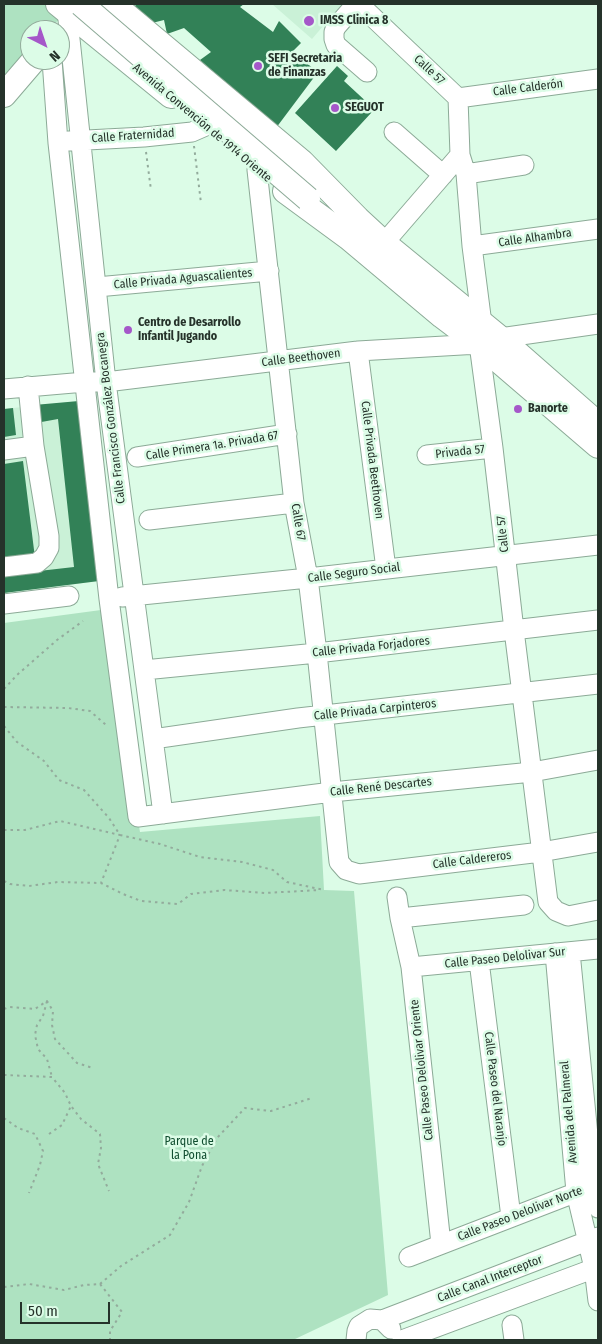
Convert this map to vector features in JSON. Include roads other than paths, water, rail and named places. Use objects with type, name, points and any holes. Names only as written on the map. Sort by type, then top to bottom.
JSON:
[{"type":"main road","name":"Avenida Convención de 1914 Oriente","points":[[99,4],[354,229],[442,316],[487,335],[598,446]]},
{"type":"main road","name":"Avenida Convención de 1914 Oriente","points":[[113,4],[302,162],[354,229]]},
{"type":"main road","name":"Avenida Convención de 1914 Oriente","points":[[70,13],[311,193]]},
{"type":"main road","name":"Avenida Convención de 1914 Oriente","points":[[70,13],[200,128],[257,170],[354,229],[384,243],[487,335],[598,424]]},
{"type":"main road","points":[[116,52],[117,46],[127,33],[138,28],[143,29]]},
{"type":"main road","points":[[4,95],[25,70]]},
{"type":"street","points":[[358,4],[336,27],[334,39],[336,45],[367,72]]},
{"type":"street","name":"Calle 57","points":[[358,4],[458,98],[460,155],[466,174],[472,246],[487,335],[493,448],[548,902],[556,911],[568,916],[598,910]]},
{"type":"street","name":"Calle Francisco González Bocanegra","points":[[70,13],[106,382],[164,814]]},
{"type":"street","name":"Calle Francisco González Bocanegra","points":[[53,70],[58,143],[109,599],[138,818]]},
{"type":"street","name":"Calle Calderón","points":[[458,98],[598,79]]},
{"type":"street","name":"Calle Fraternidad","points":[[58,143],[144,137],[200,128]]},
{"type":"street","points":[[394,132],[443,175]]},
{"type":"street","points":[[384,243],[460,155]]},
{"type":"street","points":[[466,174],[524,165]]},
{"type":"street","name":"Calle 67","points":[[257,170],[294,503],[308,578],[317,653],[339,862],[346,870]]},
{"type":"street","name":"Calle Alhambra","points":[[472,246],[598,229]]},
{"type":"street","name":"Calle Privada Aguascalientes","points":[[97,288],[269,271]]},
{"type":"street","name":"Calle Beethoven","points":[[4,389],[106,382],[487,335],[598,324]]},
{"type":"street","name":"Calle Privada Beethoven","points":[[358,351],[386,569]]},
{"type":"street","points":[[4,567],[37,562],[44,557],[49,548],[50,536],[34,446],[28,386]]},
{"type":"street","name":"Calle Primera 1a. Privada 67","points":[[137,457],[287,434]]},
{"type":"street","points":[[4,450],[34,446]]},
{"type":"street","name":"Privada 57","points":[[427,455],[493,448]]},
{"type":"street","points":[[149,520],[294,503]]},
{"type":"street","name":"Calle Seguro Social","points":[[109,599],[598,545]]},
{"type":"street","points":[[4,604],[69,596]]},
{"type":"street","name":"Calle Privada Forjadores","points":[[144,670],[317,653],[598,620]]},
{"type":"street","name":"Calle Privada Carpinteros","points":[[153,739],[324,716],[598,684]]},
{"type":"street","name":"Calle René Descartes","points":[[138,818],[332,792],[532,772],[598,760]]},
{"type":"street","name":"Calle Caldereros","points":[[346,870],[360,874],[541,852],[598,842]]},
{"type":"street","name":"Calle Paseo Delolivar Oriente","points":[[397,896],[411,968],[441,1244]]},
{"type":"street","points":[[400,918],[524,905]]},
{"type":"street","name":"Calle Paseo Delolivar Sur","points":[[411,968],[598,948]]},
{"type":"street","name":"Avenida del Palmeral","points":[[562,952],[598,1208]]},
{"type":"street","name":"Avenida del Palmeral","points":[[562,952],[576,1192],[593,1239],[598,1301]]},
{"type":"street","name":"Calle Paseo del Naranjo","points":[[479,960],[511,1217]]},
{"type":"street","name":"Calle Paseo Delolivar Norte","points":[[409,1257],[596,1185]]},
{"type":"street","name":"Calle Canal Interceptor","points":[[356,1340],[356,1331],[364,1322],[370,1319],[382,1320],[593,1239]]},
{"type":"street","points":[[402,1340],[596,1268]]},
{"type":"street","points":[[382,1320],[390,1328],[392,1340]]},
{"type":"place","name":"IMSS Clinica 8","points":[[309,21]]},
{"type":"place","name":"SEFI Secretaria de Finanzas","points":[[258,66]]},
{"type":"place","name":"SEGUOT","points":[[335,108]]},
{"type":"place","name":"Centro de Desarrollo Infantil Jugando","points":[[128,330]]},
{"type":"place","name":"Banorte","points":[[518,409]]},
{"type":"park label","name":"Parque de la Pona","points":[[189,1149]]}]
